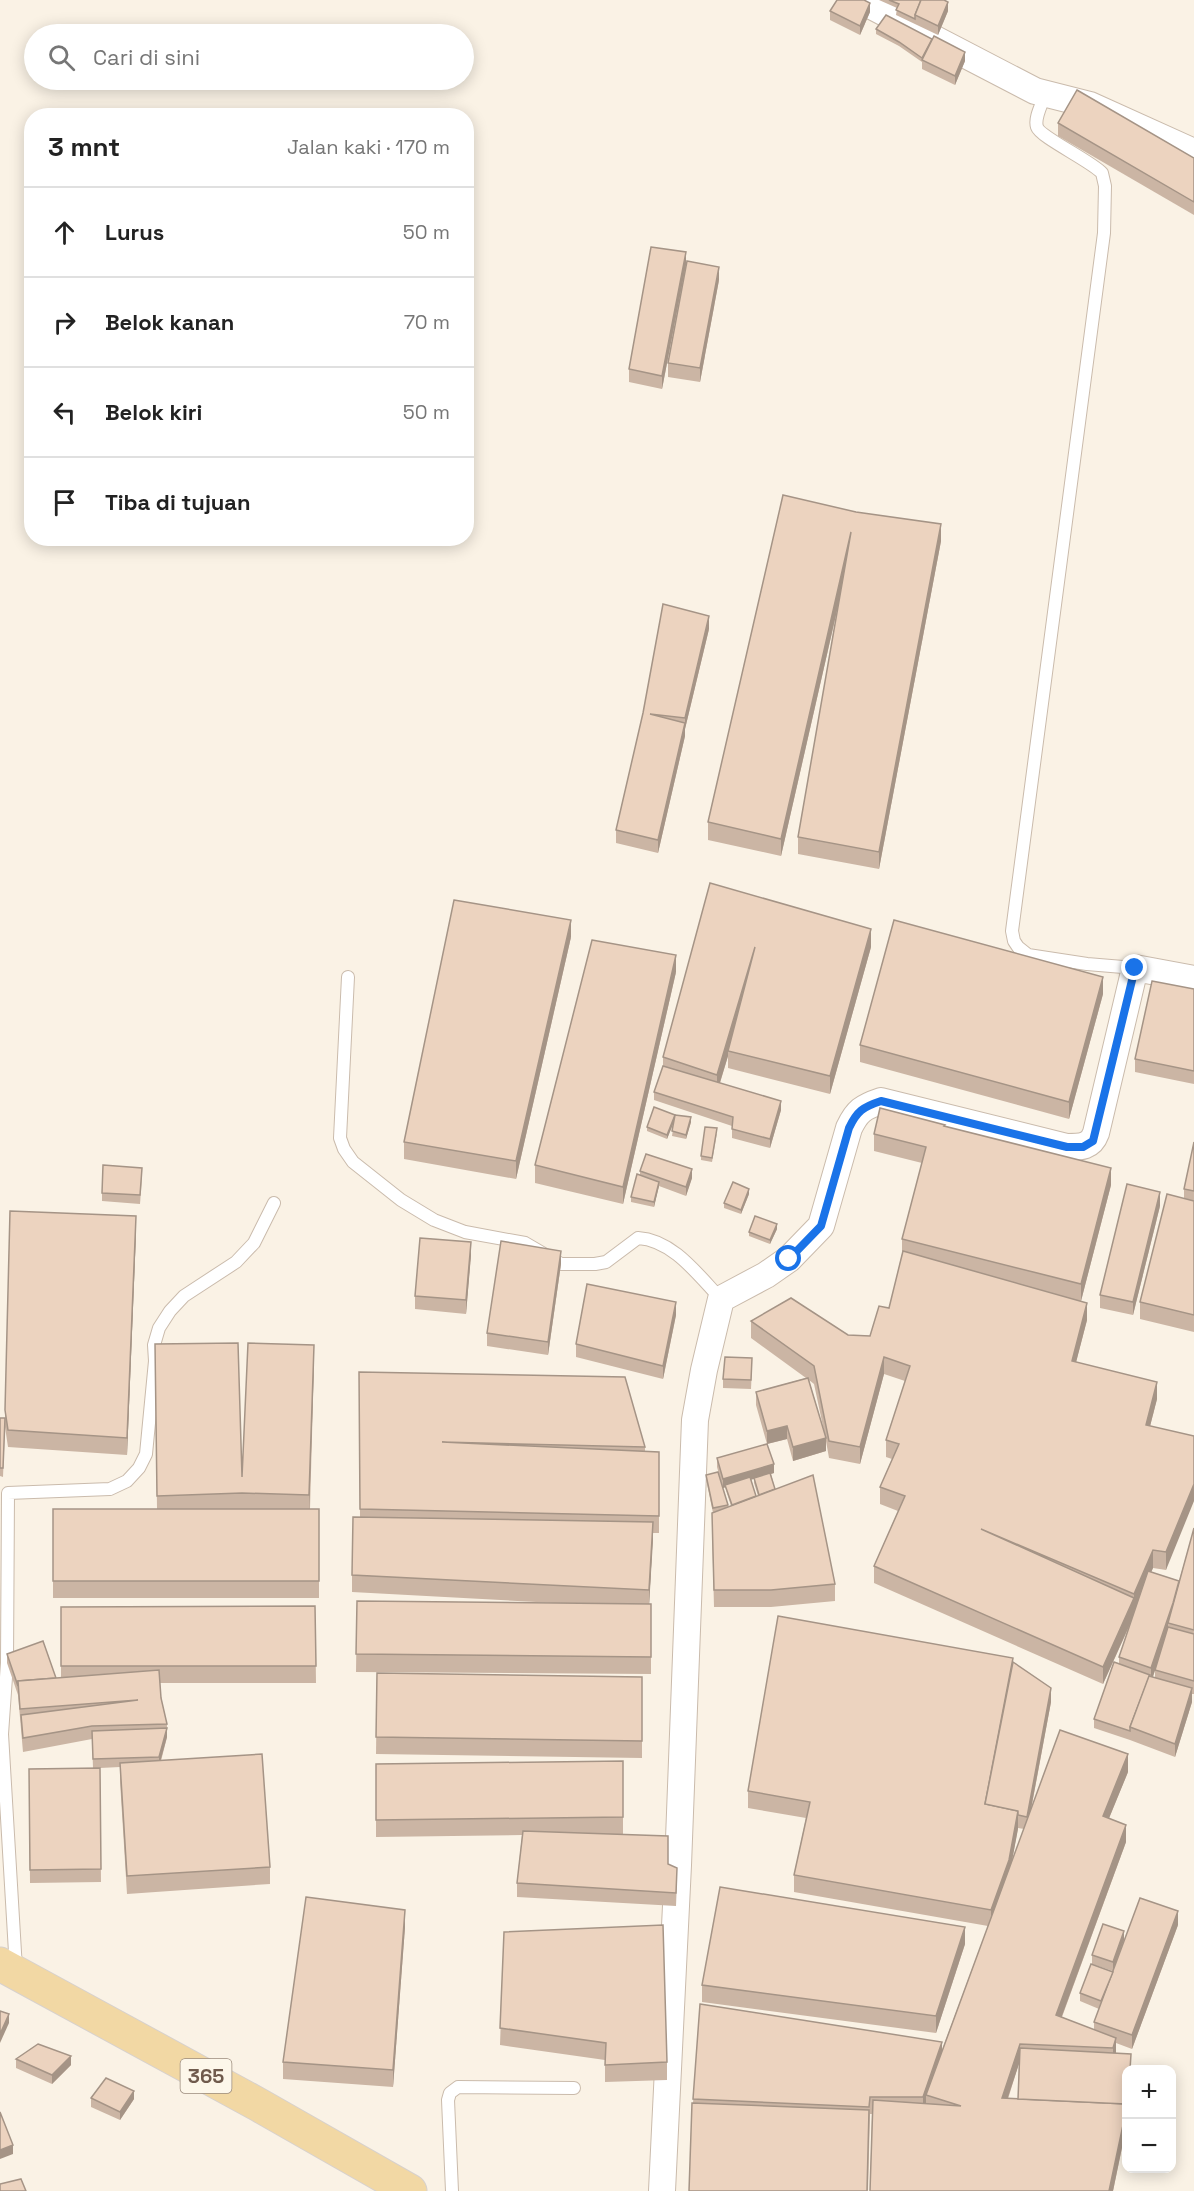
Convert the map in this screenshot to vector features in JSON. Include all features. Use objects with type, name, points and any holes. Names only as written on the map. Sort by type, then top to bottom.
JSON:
[{"type":"main road","name":"365","points":[[8,1969],[259,2105],[410,2191]]},
{"type":"street","points":[[860,0],[1045,95],[1090,105],[1194,152]]},
{"type":"street","points":[[662,2191],[695,1420],[721,1299],[766,1275],[789,1259],[821,1226],[849,1128],[856,1114],[868,1105],[881,1101],[1067,1147],[1083,1147],[1093,1141],[1135,968],[1194,979]]},
{"type":"lane","points":[[1045,95],[1036,124],[1040,132],[1102,173],[1105,186],[1104,233],[1012,931],[1014,941],[1028,955],[1087,964],[1135,968]]},
{"type":"lane","points":[[348,977],[340,1138],[353,1162],[401,1200],[434,1220],[465,1232],[525,1243],[561,1264],[606,1262],[638,1238],[649,1239],[679,1256],[721,1299]]},
{"type":"lane","points":[[8,1969],[2,1734],[7,1662],[4,1493],[110,1489],[127,1481],[139,1468],[146,1454],[154,1345],[159,1329],[170,1311],[184,1296],[236,1262],[254,1243],[274,1203]]},
{"type":"lane","points":[[452,2191],[448,2100],[453,2090],[458,2087],[574,2088]]},
{"type":"building","points":[[837,0],[864,0],[870,3],[860,26],[830,11]]},
{"type":"building","points":[[889,0],[921,0],[915,19],[896,10],[899,4]]},
{"type":"building","points":[[921,0],[948,2],[938,26],[915,15]]},
{"type":"building","points":[[886,15],[932,39],[922,58],[876,29]]},
{"type":"building","points":[[934,36],[965,52],[955,76],[922,60]]},
{"type":"building","points":[[1077,90],[1194,158],[1194,202],[1058,123]]},
{"type":"building","points":[[651,247],[686,252],[662,376],[629,369]]},
{"type":"building","points":[[687,261],[719,267],[700,368],[668,363]]},
{"type":"building","points":[[783,495],[856,512],[941,524],[879,852],[798,837],[851,532],[781,839],[708,822]]},
{"type":"building","points":[[663,604],[709,616],[685,718],[650,714],[685,723],[658,840],[616,830],[643,713]]},
{"type":"building","points":[[710,883],[871,929],[830,1076],[728,1051],[755,947],[717,1075],[663,1057]]},
{"type":"building","points":[[454,900],[571,920],[516,1161],[404,1142]]},
{"type":"building","points":[[894,920],[1103,977],[1069,1102],[860,1045]]},
{"type":"building","points":[[592,940],[676,955],[623,1187],[535,1165]]},
{"type":"building","points":[[1152,981],[1194,989],[1194,1071],[1135,1059]]},
{"type":"building","points":[[663,1066],[781,1101],[770,1139],[732,1129],[733,1117],[654,1092]]},
{"type":"building","points":[[654,1107],[675,1115],[667,1135],[647,1127]]},
{"type":"building","points":[[880,1108],[1111,1168],[1081,1284],[902,1239],[926,1147],[874,1134]]},
{"type":"building","points":[[675,1115],[691,1117],[686,1135],[672,1131]]},
{"type":"building","points":[[705,1127],[717,1128],[712,1158],[701,1156]]},
{"type":"building","points":[[1194,1142],[1194,1191],[1184,1189]]},
{"type":"building","points":[[646,1154],[692,1169],[686,1187],[640,1171]]},
{"type":"building","points":[[103,1165],[142,1168],[140,1195],[102,1193]]},
{"type":"building","points":[[637,1174],[659,1182],[654,1202],[631,1197]]},
{"type":"building","points":[[733,1182],[749,1189],[741,1210],[724,1203]]},
{"type":"building","points":[[1127,1184],[1160,1192],[1133,1302],[1100,1295]]},
{"type":"building","points":[[1167,1194],[1194,1201],[1194,1315],[1140,1302]]},
{"type":"building","points":[[10,1211],[136,1216],[127,1438],[8,1430],[5,1410]]},
{"type":"building","points":[[755,1216],[777,1224],[770,1240],[749,1232]]},
{"type":"building","points":[[420,1238],[471,1242],[466,1300],[415,1296]]},
{"type":"building","points":[[501,1241],[561,1251],[548,1342],[487,1333]]},
{"type":"building","points":[[903,1251],[1087,1303],[1072,1361],[1157,1382],[1146,1425],[1194,1436],[1194,1484],[1166,1552],[1153,1550],[1134,1594],[981,1529],[1134,1598],[1103,1667],[874,1566],[905,1496],[880,1487],[899,1444],[886,1440],[910,1366],[884,1357],[860,1447],[829,1441],[814,1366],[751,1321],[791,1298],[848,1335],[870,1336],[879,1306],[889,1308]]},
{"type":"building","points":[[587,1284],[676,1302],[663,1366],[576,1344]]},
{"type":"building","points":[[238,1343],[242,1477],[248,1343],[314,1345],[309,1495],[242,1493],[157,1496],[155,1344]]},
{"type":"building","points":[[725,1357],[752,1358],[751,1380],[723,1379]]},
{"type":"building","points":[[359,1372],[625,1377],[645,1447],[442,1442],[659,1452],[659,1516],[360,1509]]},
{"type":"building","points":[[808,1378],[826,1438],[793,1447],[787,1426],[767,1431],[756,1392]]},
{"type":"building","points":[[0,1418],[5,1418],[3,1468],[0,1468]]},
{"type":"building","points":[[767,1444],[774,1464],[723,1479],[717,1458]]},
{"type":"building","points":[[718,1472],[728,1505],[713,1508],[706,1475]]},
{"type":"building","points":[[770,1473],[775,1489],[759,1495],[754,1478]]},
{"type":"building","points":[[813,1475],[835,1584],[771,1590],[714,1590],[712,1513]]},
{"type":"building","points":[[750,1477],[756,1496],[732,1505],[725,1485]]},
{"type":"building","points":[[53,1509],[319,1509],[319,1581],[53,1581]]},
{"type":"building","points":[[353,1517],[653,1522],[649,1590],[352,1575]]},
{"type":"building","points":[[1194,1528],[1194,1630],[1168,1623]]},
{"type":"building","points":[[1148,1571],[1179,1581],[1151,1668],[1119,1657]]},
{"type":"building","points":[[357,1601],[651,1604],[651,1657],[356,1654]]},
{"type":"building","points":[[315,1606],[316,1666],[61,1666],[61,1607]]},
{"type":"building","points":[[778,1616],[1013,1658],[985,1804],[1018,1811],[1009,1860],[991,1910],[794,1875],[810,1802],[748,1791]]},
{"type":"building","points":[[1168,1627],[1194,1634],[1194,1681],[1155,1670]]},
{"type":"building","points":[[43,1641],[56,1678],[18,1681],[18,1686],[7,1654]]},
{"type":"building","points":[[1013,1662],[1051,1688],[1027,1817],[1018,1815],[1018,1811],[985,1804]]},
{"type":"building","points":[[1114,1662],[1150,1675],[1130,1731],[1094,1719]]},
{"type":"building","points":[[159,1670],[161,1698],[167,1724],[92,1726],[23,1738],[21,1715],[138,1700],[20,1709],[18,1681]]},
{"type":"building","points":[[377,1673],[642,1677],[642,1741],[376,1737]]},
{"type":"building","points":[[1149,1676],[1192,1688],[1175,1744],[1130,1727]]},
{"type":"building","points":[[167,1728],[159,1757],[93,1759],[92,1731]]},
{"type":"building","points":[[1060,1730],[1128,1754],[1103,1816],[1126,1825],[1056,2015],[1116,2038],[1113,2048],[1020,2044],[1002,2098],[1122,2104],[1122,2130],[1109,2191],[870,2191],[873,2100],[961,2106],[926,2095]]},
{"type":"building","points":[[262,1754],[270,1867],[127,1876],[120,1763]]},
{"type":"building","points":[[623,1761],[623,1817],[376,1820],[376,1764]]},
{"type":"building","points":[[100,1768],[101,1869],[30,1870],[29,1769]]},
{"type":"building","points":[[523,1831],[668,1836],[668,1864],[677,1868],[676,1893],[517,1883]]},
{"type":"building","points":[[720,1887],[965,1927],[936,2016],[702,1985]]},
{"type":"building","points":[[306,1897],[405,1910],[393,2070],[283,2062]]},
{"type":"building","points":[[1140,1898],[1178,1911],[1132,2035],[1094,2022]]},
{"type":"building","points":[[1103,1924],[1124,1931],[1113,1962],[1092,1955]]},
{"type":"building","points":[[663,1925],[667,2062],[605,2065],[606,2043],[500,2028],[504,1932]]},
{"type":"building","points":[[1091,1964],[1113,1972],[1101,2001],[1080,1993]]},
{"type":"building","points":[[700,2004],[942,2042],[923,2097],[870,2097],[869,2107],[693,2099]]},
{"type":"building","points":[[0,2011],[9,2014],[0,2034]]},
{"type":"building","points":[[38,2044],[71,2056],[52,2075],[16,2059]]},
{"type":"building","points":[[1020,2048],[1131,2054],[1130,2065],[1122,2065],[1122,2104],[1018,2099]]},
{"type":"building","points":[[106,2078],[134,2091],[120,2112],[91,2098]]},
{"type":"building","points":[[692,2103],[869,2110],[867,2191],[689,2191]]},
{"type":"building","points":[[0,2112],[13,2145],[0,2150]]},
{"type":"building","points":[[21,2179],[26,2191],[0,2191],[0,2184]]},
{"type":"route","points":[[789,1259],[811,1239],[821,1226],[849,1128],[856,1114],[868,1105],[881,1101],[1067,1147],[1083,1147],[1093,1141],[1135,968]]}]
